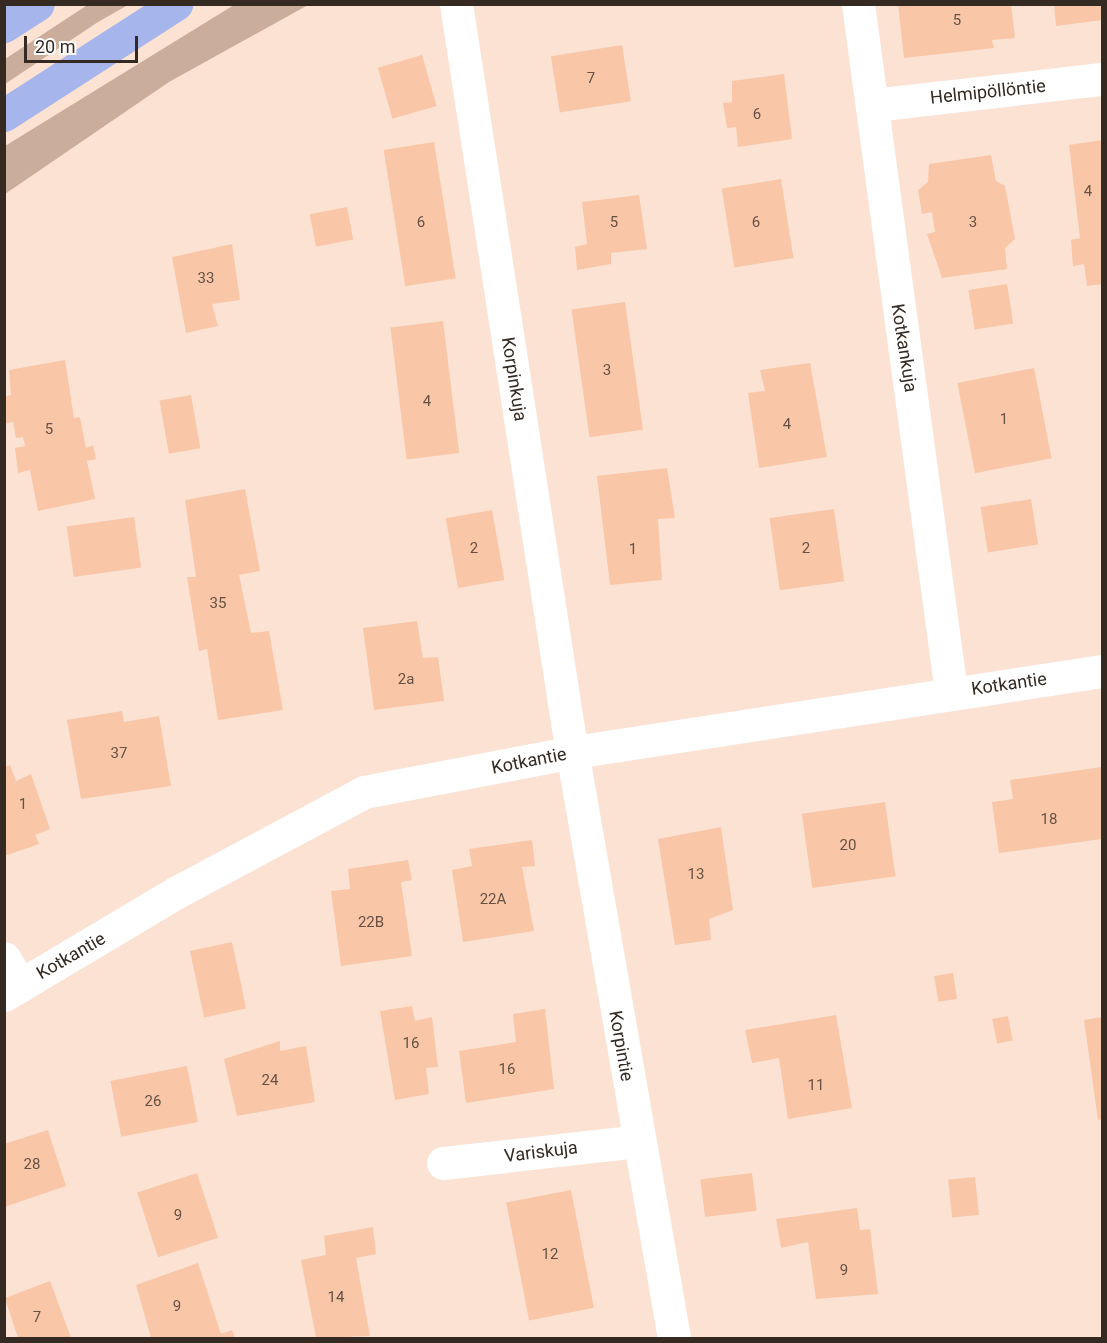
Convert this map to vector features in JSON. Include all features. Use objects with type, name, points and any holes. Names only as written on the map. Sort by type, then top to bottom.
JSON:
[{"type":"main road","points":[[4,26],[38,4]]},
{"type":"main road","points":[[4,115],[176,4]]},
{"type":"street","name":"Korpinkuja","points":[[456,4],[574,752]]},
{"type":"street","name":"Kotkankuja","points":[[858,4],[873,105],[877,173],[936,552],[951,692]]},
{"type":"street","name":"Helmipöllöntie","points":[[873,105],[1102,79]]},
{"type":"street","name":"Kotkantie","points":[[10,979],[364,792],[574,752],[951,692],[1102,671]]},
{"type":"street","name":"Korpintie","points":[[574,752],[674,1338]]},
{"type":"street","name":"Variskuja","points":[[443,1163],[639,1141]]},
{"type":"shaded area","points":[[128,5],[98,22],[5,84],[5,59],[86,6]]},
{"type":"shaded area","points":[[234,5],[308,5],[169,82],[5,194],[5,146]]},
{"type":"building","points":[[898,4],[1011,4],[1015,38],[992,40],[994,48],[904,58]]},
{"type":"building","points":[[1054,4],[1102,4],[1102,20],[1056,26]]},
{"type":"building","points":[[622,45],[631,101],[560,113],[551,56]]},
{"type":"building","points":[[422,55],[437,106],[392,119],[378,68]]},
{"type":"building","points":[[784,74],[792,139],[738,147],[736,127],[727,128],[723,103],[732,102],[732,81]]},
{"type":"building","points":[[1102,140],[1102,284],[1087,286],[1084,264],[1073,266],[1071,240],[1080,238],[1069,145]]},
{"type":"building","points":[[434,142],[456,278],[405,286],[384,150]]},
{"type":"building","points":[[991,155],[996,181],[1005,186],[1015,239],[1005,248],[1007,269],[942,278],[927,234],[935,232],[932,212],[922,214],[918,190],[928,182],[929,164]]},
{"type":"building","points":[[781,179],[794,258],[734,267],[722,188]]},
{"type":"building","points":[[639,195],[647,249],[611,253],[611,264],[577,270],[575,247],[587,244],[582,202]]},
{"type":"building","points":[[347,207],[353,239],[316,247],[310,214]]},
{"type":"building","points":[[232,244],[240,300],[212,304],[218,326],[186,333],[172,257]]},
{"type":"building","points":[[1007,284],[1013,324],[975,330],[968,290]]},
{"type":"building","points":[[625,302],[643,430],[589,437],[572,310]]},
{"type":"building","points":[[443,321],[459,453],[407,459],[390,327]]},
{"type":"building","points":[[65,360],[74,418],[80,417],[86,448],[93,445],[96,459],[87,461],[95,499],[38,511],[30,470],[18,473],[15,448],[25,446],[23,437],[16,438],[13,422],[4,424],[4,397],[11,395],[9,370]]},
{"type":"building","points":[[810,363],[827,457],[759,468],[748,393],[765,391],[760,370]]},
{"type":"building","points":[[1034,368],[1052,458],[975,473],[957,383]]},
{"type":"building","points":[[191,395],[200,448],[169,454],[159,401]]},
{"type":"building","points":[[667,468],[675,518],[658,519],[662,580],[610,585],[597,476]]},
{"type":"building","points":[[245,489],[260,571],[239,575],[251,633],[269,631],[283,710],[218,720],[207,649],[199,651],[187,577],[196,577],[185,500]]},
{"type":"building","points":[[1031,499],[1038,544],[988,552],[981,507]]},
{"type":"building","points":[[834,509],[844,581],[780,590],[770,518]]},
{"type":"building","points":[[492,510],[504,580],[458,588],[446,518]]},
{"type":"building","points":[[134,517],[141,568],[74,577],[67,526]]},
{"type":"building","points":[[417,621],[423,658],[438,657],[444,701],[374,710],[363,628]]},
{"type":"building","points":[[122,711],[124,722],[159,716],[171,786],[81,799],[67,720]]},
{"type":"building","points":[[10,765],[16,781],[31,774],[50,829],[35,835],[39,844],[4,856],[4,767]]},
{"type":"building","points":[[1102,767],[1102,839],[999,853],[992,802],[1013,799],[1010,780]]},
{"type":"building","points":[[885,802],[895,876],[812,888],[802,814]]},
{"type":"building","points":[[721,827],[733,910],[709,919],[711,940],[675,945],[658,839]]},
{"type":"building","points":[[532,840],[535,866],[522,867],[534,931],[463,942],[452,870],[472,866],[469,849]]},
{"type":"building","points":[[408,860],[412,880],[401,882],[412,956],[341,966],[331,891],[350,889],[348,869]]},
{"type":"building","points":[[232,942],[246,1009],[204,1017],[190,951]]},
{"type":"building","points":[[953,973],[957,999],[938,1002],[934,976]]},
{"type":"building","points":[[412,1006],[415,1021],[432,1017],[438,1067],[426,1068],[429,1094],[395,1100],[380,1011]]},
{"type":"building","points":[[545,1009],[554,1089],[466,1103],[459,1051],[516,1042],[513,1014]]},
{"type":"building","points":[[836,1015],[852,1108],[788,1119],[779,1058],[752,1063],[745,1030]]},
{"type":"building","points":[[1008,1016],[1013,1041],[997,1044],[992,1019]]},
{"type":"building","points":[[1102,1017],[1102,1119],[1098,1120],[1084,1020]]},
{"type":"building","points":[[280,1041],[280,1051],[306,1046],[315,1102],[237,1116],[224,1059]]},
{"type":"building","points":[[187,1066],[198,1122],[121,1137],[110,1081]]},
{"type":"building","points":[[48,1130],[66,1186],[4,1207],[4,1144]]},
{"type":"building","points":[[197,1173],[218,1238],[158,1257],[137,1192]]},
{"type":"building","points":[[752,1173],[757,1211],[705,1217],[700,1179]]},
{"type":"building","points":[[975,1177],[979,1215],[952,1218],[948,1180]]},
{"type":"building","points":[[571,1190],[594,1308],[529,1320],[506,1203]]},
{"type":"building","points":[[857,1208],[860,1230],[870,1229],[878,1294],[816,1299],[808,1242],[781,1248],[776,1219]]},
{"type":"building","points":[[373,1227],[376,1254],[356,1258],[370,1336],[316,1338],[301,1260],[326,1255],[324,1236]]},
{"type":"building","points":[[198,1263],[221,1334],[232,1330],[235,1338],[151,1338],[136,1285]]},
{"type":"building","points":[[50,1281],[71,1338],[18,1338],[5,1298]]}]
